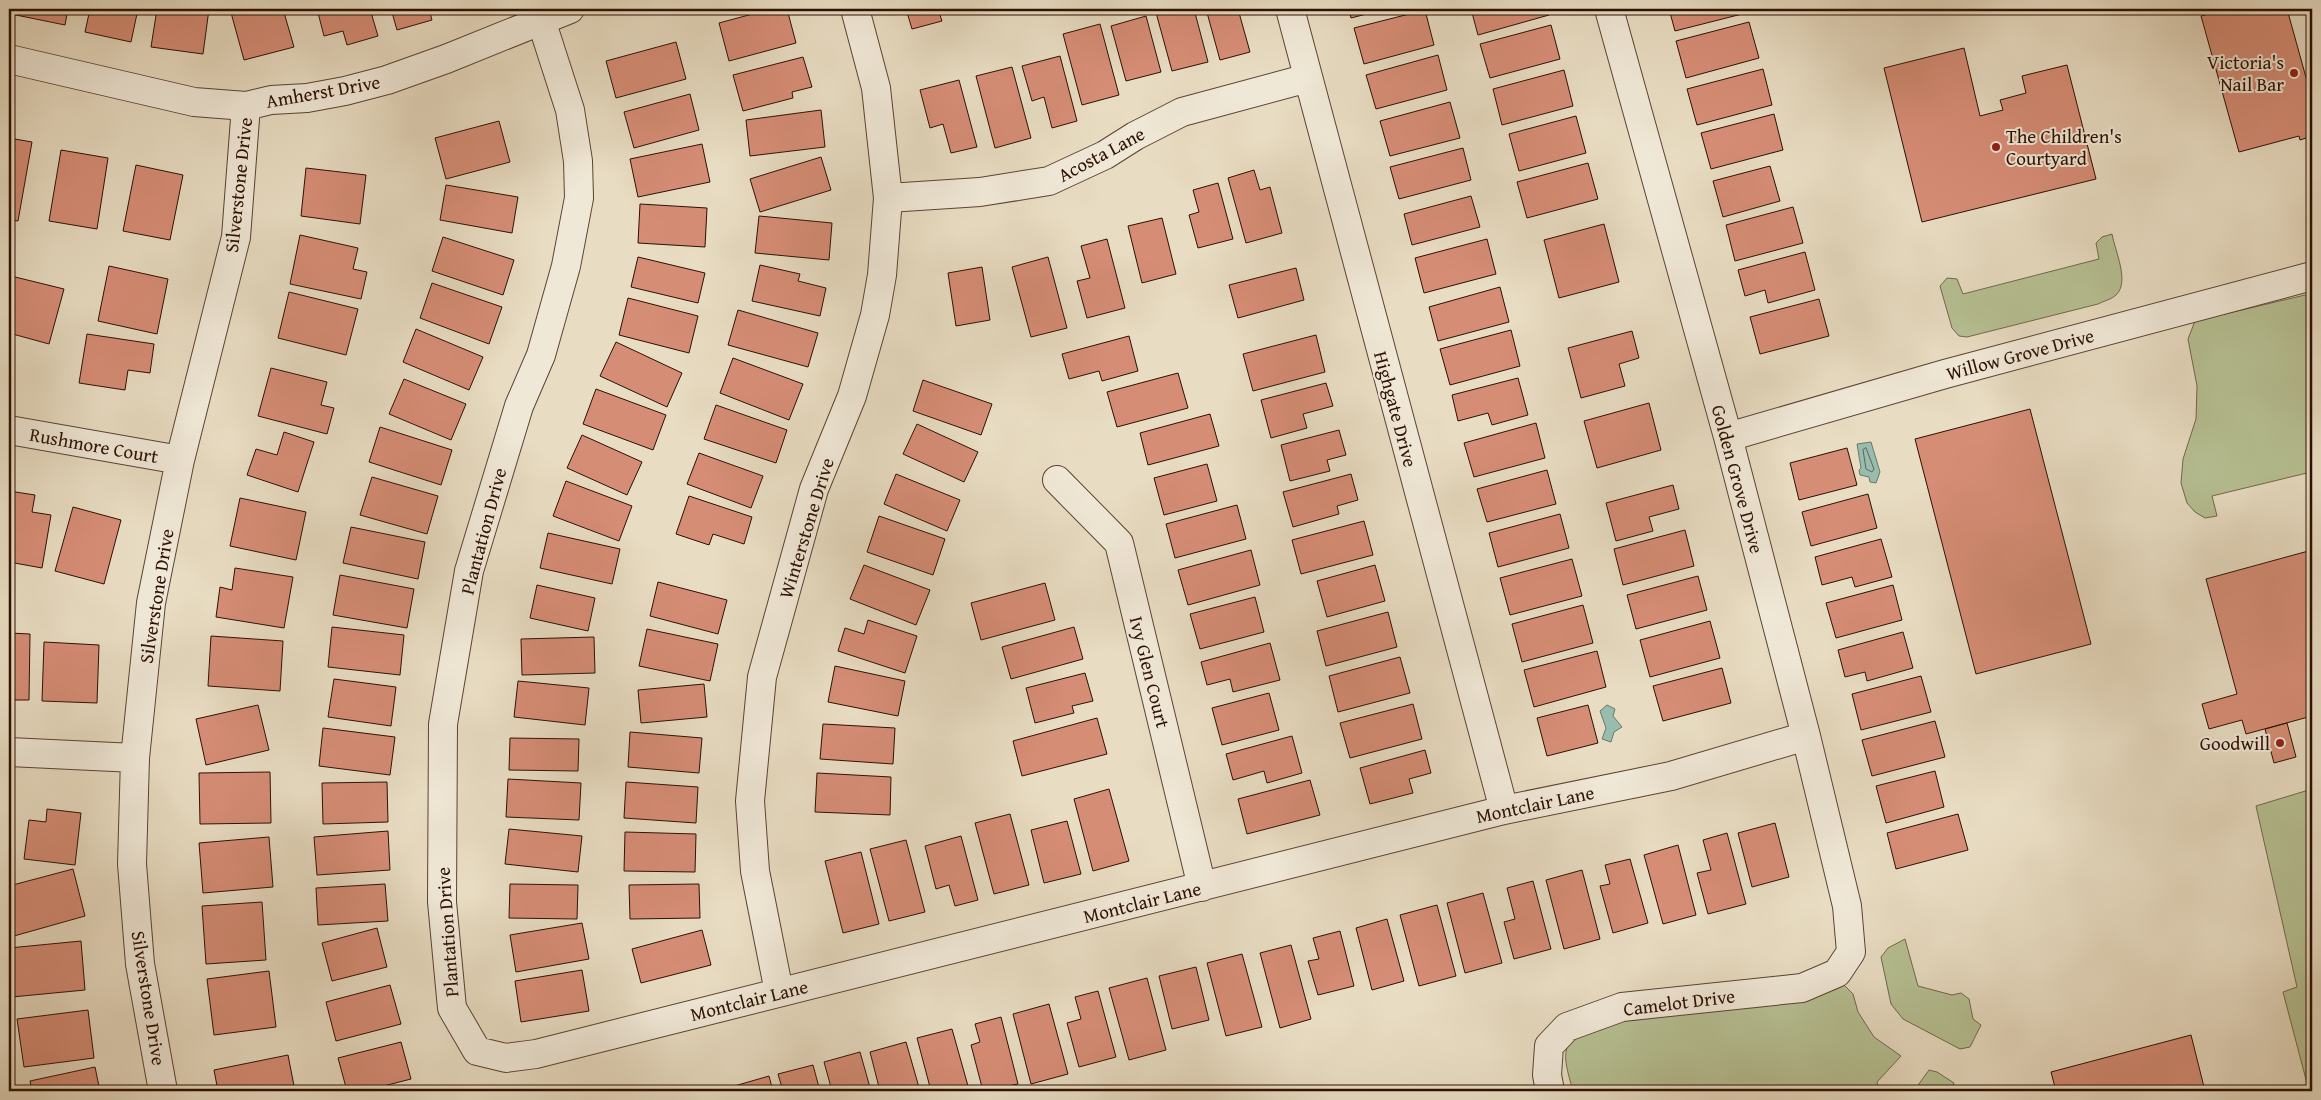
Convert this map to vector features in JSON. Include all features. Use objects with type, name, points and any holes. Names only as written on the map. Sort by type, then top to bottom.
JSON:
[{"type":"street","name":"Amherst Drive","points":[[9,58],[194,102],[246,106],[271,100],[307,98],[345,91],[387,80],[446,59],[570,9]]},
{"type":"street","name":"Winterstone Drive","points":[[779,992],[755,871],[750,800],[762,677],[814,489],[852,396],[875,315],[882,275],[888,198],[876,88],[855,9]]},
{"type":"street","name":"Highgate Drive","points":[[1290,9],[1504,810]]},
{"type":"street","name":"Golden Grove Drive","points":[[1609,9],[1728,437],[1806,736],[1847,906],[1851,952]]},
{"type":"street","name":"Plantation Drive","points":[[477,1051],[452,1008],[442,902],[444,724],[469,570],[519,406],[541,355],[566,266],[579,198],[578,161],[570,110],[540,20]]},
{"type":"street","name":"Acosta Lane","points":[[888,198],[980,192],[1049,181],[1104,155],[1135,136],[1182,112],[1308,78]]},
{"type":"street","name":"Silverstone Drive","points":[[163,1091],[140,964],[132,864],[134,758],[152,603],[180,460],[236,237],[246,106]]},
{"type":"street","name":"Willow Grove Drive","points":[[1728,437],[1945,374],[2312,276]]},
{"type":"street","name":"Rushmore Court","points":[[9,430],[180,460]]},
{"type":"street","name":"Ivy Glen Court","points":[[1056,480],[1119,543],[1202,887]]},
{"type":"street","name":"Montclair Lane","points":[[477,1051],[506,1058],[536,1054],[1504,810],[1671,776],[1806,736]]},
{"type":"street","points":[[9,752],[134,758]]},
{"type":"street","name":"Camelot Drive","points":[[1550,1091],[1547,1075],[1549,1046],[1567,1027],[1622,1007],[1802,988],[1837,973],[1851,952]]},
{"type":"shaded area","points":[[2112,234],[2122,274],[2122,282],[2120,289],[2112,298],[2098,304],[1967,337],[1959,336],[1952,328],[1940,286],[1947,278],[1957,279],[1963,294],[2099,259],[2096,243],[2102,237]]},
{"type":"shaded area","points":[[2305,295],[2312,298],[2312,491],[2307,473],[2212,496],[2217,516],[2205,518],[2195,512],[2187,503],[2181,483],[2183,459],[2196,419],[2197,386],[2188,339],[2195,321]]},
{"type":"shaded area","points":[[2312,789],[2312,1091],[2309,1091],[2283,992],[2297,987],[2256,806]]},
{"type":"shaded area","points":[[1905,939],[1918,986],[1952,995],[1961,993],[1969,999],[1973,1019],[1981,1025],[1970,1047],[1960,1049],[1903,1019],[1891,1004],[1881,957],[1888,948]]},
{"type":"shaded area","points":[[1843,984],[1853,994],[1858,1012],[1874,1037],[1901,1056],[1877,1082],[1879,1091],[1573,1091],[1566,1065],[1567,1048],[1578,1035],[1604,1023]]},
{"type":"shaded area","points":[[1929,1070],[1937,1072],[1954,1083],[1952,1089],[1934,1092],[1916,1088]]},
{"type":"water","points":[[1871,442],[1880,472],[1876,483],[1870,482],[1869,477],[1860,475],[1859,470],[1861,468],[1857,444]]},
{"type":"water","points":[[1607,705],[1615,709],[1613,716],[1622,727],[1614,732],[1611,742],[1602,739],[1606,728],[1600,711]]},
{"type":"building","points":[[12,9],[68,9],[65,25],[11,14]]},
{"type":"building","points":[[90,9],[138,9],[131,42],[85,32]]},
{"type":"building","points":[[157,9],[209,9],[203,54],[151,47]]},
{"type":"building","points":[[230,9],[283,9],[294,47],[244,60]]},
{"type":"building","points":[[317,9],[370,9],[378,36],[347,45],[343,31],[324,36]]},
{"type":"building","points":[[391,9],[429,9],[432,20],[397,30]]},
{"type":"building","points":[[771,9],[787,9],[796,43],[729,61],[719,23]]},
{"type":"building","points":[[906,9],[938,9],[942,21],[912,29]]},
{"type":"building","points":[[1155,9],[1194,9],[1208,62],[1172,71]]},
{"type":"building","points":[[1206,9],[1238,9],[1250,52],[1220,60]]},
{"type":"building","points":[[1349,9],[1386,9],[1351,18]]},
{"type":"building","points":[[1471,9],[1547,9],[1549,15],[1478,35]]},
{"type":"building","points":[[1669,9],[1740,9],[1742,14],[1675,31]]},
{"type":"building","points":[[2227,9],[2287,9],[2312,99],[2312,136],[2300,140],[2299,136],[2239,152],[2201,16]]},
{"type":"building","points":[[1425,10],[1434,45],[1364,64],[1354,28]]},
{"type":"building","points":[[1146,16],[1161,72],[1126,81],[1111,26]]},
{"type":"building","points":[[1749,22],[1759,58],[1686,78],[1676,41]]},
{"type":"building","points":[[1100,24],[1119,95],[1082,105],[1063,34]]},
{"type":"building","points":[[1551,25],[1560,59],[1490,78],[1480,44]]},
{"type":"building","points":[[676,42],[686,79],[616,98],[606,61]]},
{"type":"building","name":"The Children's Courtyard","points":[[1964,48],[1980,116],[2003,110],[2000,100],[2026,93],[2022,76],[2067,65],[2096,179],[1922,222],[1884,68]]},
{"type":"building","points":[[1438,55],[1447,90],[1376,109],[1366,75]]},
{"type":"building","points":[[1060,56],[1077,121],[1052,128],[1044,97],[1032,101],[1022,66]]},
{"type":"building","points":[[803,57],[812,87],[792,92],[793,98],[743,111],[733,75]]},
{"type":"building","points":[[1012,67],[1031,138],[995,148],[976,76]]},
{"type":"building","points":[[1763,69],[1772,105],[1697,125],[1687,89]]},
{"type":"building","points":[[1564,70],[1573,106],[1502,125],[1493,89]]},
{"type":"building","points":[[959,80],[977,147],[951,153],[943,124],[930,128],[920,90]]},
{"type":"building","points":[[690,94],[699,130],[634,148],[624,112]]},
{"type":"building","points":[[1450,102],[1460,138],[1390,156],[1380,121]]},
{"type":"building","points":[[821,110],[825,147],[750,156],[746,120]]},
{"type":"building","points":[[1774,114],[1783,150],[1711,169],[1701,133]]},
{"type":"building","points":[[1576,116],[1586,153],[1519,171],[1509,134]]},
{"type":"building","points":[[499,121],[510,162],[446,179],[435,138]]},
{"type":"building","points":[[9,138],[32,142],[18,221],[9,220]]},
{"type":"building","points":[[702,144],[710,182],[638,197],[630,159]]},
{"type":"building","points":[[1463,148],[1471,180],[1399,199],[1390,167]]},
{"type":"building","points":[[61,150],[108,158],[97,229],[49,221]]},
{"type":"building","points":[[821,157],[831,190],[760,212],[750,179]]},
{"type":"building","points":[[1588,163],[1598,199],[1527,218],[1517,182]]},
{"type":"building","points":[[136,165],[183,175],[170,240],[123,231]]},
{"type":"building","points":[[1770,166],[1780,201],[1723,217],[1713,181]]},
{"type":"building","points":[[306,168],[366,175],[360,224],[301,216]]},
{"type":"building","points":[[1254,170],[1260,190],[1270,187],[1282,233],[1246,243],[1228,178]]},
{"type":"building","points":[[1218,183],[1233,239],[1198,248],[1189,215],[1199,212],[1193,190]]},
{"type":"building","points":[[446,185],[518,197],[512,233],[440,220]]},
{"type":"building","points":[[1471,196],[1480,227],[1412,245],[1404,214]]},
{"type":"building","points":[[640,204],[707,208],[705,247],[638,243]]},
{"type":"building","points":[[1793,207],[1803,243],[1735,261],[1726,225]]},
{"type":"building","points":[[759,216],[832,223],[829,260],[755,253]]},
{"type":"building","points":[[1162,218],[1176,274],[1142,283],[1128,226]]},
{"type":"building","points":[[1604,224],[1619,282],[1559,298],[1544,240]]},
{"type":"building","points":[[300,235],[358,248],[353,269],[367,272],[361,299],[290,284]]},
{"type":"building","points":[[443,237],[514,260],[503,295],[432,271]]},
{"type":"building","points":[[1107,239],[1125,308],[1087,318],[1077,281],[1090,278],[1081,246]]},
{"type":"building","points":[[1487,239],[1496,274],[1424,293],[1415,258]]},
{"type":"building","points":[[1805,252],[1815,290],[1768,303],[1765,290],[1745,296],[1738,270]]},
{"type":"building","points":[[638,257],[705,273],[698,303],[631,287]]},
{"type":"building","points":[[1048,257],[1067,328],[1031,337],[1012,267]]},
{"type":"building","points":[[760,265],[800,274],[798,281],[826,288],[820,316],[752,301]]},
{"type":"building","points":[[109,266],[168,279],[157,334],[98,321]]},
{"type":"building","points":[[982,267],[990,320],[956,326],[948,273]]},
{"type":"building","points":[[1296,268],[1304,300],[1238,318],[1229,285]]},
{"type":"building","points":[[11,276],[64,289],[49,344],[9,333],[9,284]]},
{"type":"building","points":[[432,283],[502,307],[489,344],[420,318]]},
{"type":"building","points":[[1500,287],[1509,322],[1438,341],[1429,307]]},
{"type":"building","points":[[289,292],[358,309],[346,355],[278,338]]},
{"type":"building","points":[[628,298],[698,316],[689,353],[619,335]]},
{"type":"building","points":[[1819,299],[1829,336],[1760,354],[1750,317]]},
{"type":"building","points":[[738,310],[818,333],[808,367],[728,345]]},
{"type":"building","points":[[416,329],[483,357],[469,390],[403,362]]},
{"type":"building","points":[[1511,330],[1520,366],[1450,385],[1440,349]]},
{"type":"building","points":[[1632,331],[1639,358],[1619,364],[1625,386],[1581,398],[1568,348]]},
{"type":"building","points":[[87,334],[154,344],[150,373],[128,370],[125,390],[79,383]]},
{"type":"building","points":[[1316,335],[1325,372],[1253,391],[1243,354]]},
{"type":"building","points":[[1129,336],[1138,371],[1102,381],[1099,371],[1069,379],[1062,354]]},
{"type":"building","points":[[616,342],[682,373],[667,407],[600,376]]},
{"type":"building","points":[[733,358],[803,384],[789,420],[720,393]]},
{"type":"building","points":[[271,368],[327,382],[321,405],[334,408],[327,434],[258,416]]},
{"type":"building","points":[[1178,373],[1188,408],[1117,427],[1107,392]]},
{"type":"building","points":[[1518,378],[1528,415],[1492,425],[1488,413],[1458,421],[1452,395]]},
{"type":"building","points":[[404,379],[466,404],[451,440],[389,414]]},
{"type":"building","points":[[923,380],[992,404],[981,435],[913,411]]},
{"type":"building","points":[[1326,383],[1333,406],[1303,414],[1307,428],[1271,438],[1261,400]]},
{"type":"building","points":[[596,389],[666,415],[653,450],[583,424]]},
{"type":"building","points":[[1649,403],[1661,450],[1597,468],[1584,421]]},
{"type":"building","points":[[716,405],[787,430],[776,463],[704,439]]},
{"type":"building","points":[[2030,409],[2091,644],[1976,674],[1915,439]]},
{"type":"building","points":[[1210,414],[1219,446],[1148,465],[1140,433]]},
{"type":"building","points":[[1536,423],[1545,458],[1474,477],[1464,443]]},
{"type":"building","points":[[917,424],[978,452],[964,482],[903,454]]},
{"type":"building","points":[[380,427],[452,450],[441,485],[369,462]]},
{"type":"building","points":[[1339,430],[1346,455],[1327,460],[1330,471],[1290,481],[1281,445]]},
{"type":"building","points":[[284,432],[314,442],[298,492],[247,475],[256,449],[277,455]]},
{"type":"building","points":[[582,435],[642,462],[627,495],[567,468]]},
{"type":"building","points":[[1847,448],[1857,485],[1799,500],[1790,463]]},
{"type":"building","points":[[699,453],[763,476],[751,508],[687,484]]},
{"type":"building","points":[[1207,464],[1217,501],[1164,515],[1154,478]]},
{"type":"building","points":[[1547,470],[1556,504],[1487,522],[1477,489]]},
{"type":"building","points":[[896,474],[960,500],[947,531],[884,504]]},
{"type":"building","points":[[1351,474],[1358,500],[1337,506],[1339,514],[1293,527],[1283,492]]},
{"type":"building","points":[[372,477],[438,496],[427,534],[360,515]]},
{"type":"building","points":[[566,481],[632,506],[619,541],[553,516]]},
{"type":"building","points":[[1673,485],[1679,509],[1649,517],[1653,531],[1616,541],[1606,503]]},
{"type":"building","points":[[9,491],[35,495],[32,512],[51,515],[42,568],[9,562]]},
{"type":"building","points":[[1868,494],[1877,528],[1811,546],[1802,512]]},
{"type":"building","points":[[689,496],[752,517],[744,544],[713,534],[709,545],[676,534]]},
{"type":"building","points":[[240,498],[306,512],[296,560],[230,546]]},
{"type":"building","points":[[1237,505],[1246,539],[1175,558],[1166,524]]},
{"type":"building","points":[[73,507],[121,520],[104,584],[55,571]]},
{"type":"building","points":[[1560,514],[1569,548],[1498,567],[1489,533]]},
{"type":"building","points":[[879,516],[945,539],[933,575],[867,552]]},
{"type":"building","points":[[1364,521],[1373,555],[1301,574],[1292,540]]},
{"type":"building","points":[[351,527],[425,542],[418,579],[343,563]]},
{"type":"building","points":[[1685,530],[1694,566],[1623,585],[1614,549]]},
{"type":"building","points":[[548,533],[620,549],[612,584],[540,568]]},
{"type":"building","points":[[1881,539],[1892,577],[1855,587],[1852,577],[1822,585],[1815,557]]},
{"type":"building","points":[[1251,550],[1260,585],[1188,605],[1178,570]]},
{"type":"building","name":"Goodwill","points":[[2312,550],[2312,716],[2246,734],[2242,720],[2209,729],[2202,704],[2237,694],[2206,579]]},
{"type":"building","points":[[1572,559],[1582,596],[1510,615],[1500,578]]},
{"type":"building","points":[[864,565],[930,590],[916,625],[850,599]]},
{"type":"building","points":[[1375,565],[1385,601],[1327,617],[1317,581]]},
{"type":"building","points":[[235,568],[293,577],[284,628],[216,617],[220,587],[232,590]]},
{"type":"building","points":[[340,575],[414,589],[407,628],[333,615]]},
{"type":"building","points":[[1698,576],[1707,610],[1636,629],[1627,595]]},
{"type":"building","points":[[658,582],[727,600],[718,634],[650,616]]},
{"type":"building","points":[[1045,583],[1055,620],[981,640],[971,603]]},
{"type":"building","points":[[537,585],[595,598],[588,631],[530,618]]},
{"type":"building","points":[[1893,585],[1902,620],[1836,638],[1826,603]]},
{"type":"building","points":[[1255,597],[1264,632],[1200,649],[1190,614]]},
{"type":"building","points":[[1583,605],[1593,643],[1522,662],[1512,624]]},
{"type":"building","points":[[1388,612],[1397,647],[1326,666],[1317,631]]},
{"type":"building","points":[[868,620],[917,636],[905,673],[838,651],[845,628],[864,634]]},
{"type":"building","points":[[1710,621],[1720,658],[1650,677],[1640,640]]},
{"type":"building","points":[[332,627],[404,635],[400,675],[328,667]]},
{"type":"building","points":[[1074,627],[1083,659],[1011,679],[1002,647]]},
{"type":"building","points":[[647,629],[718,644],[710,681],[639,666]]},
{"type":"building","points":[[1903,632],[1913,668],[1867,681],[1865,672],[1845,677],[1838,650]]},
{"type":"building","points":[[9,633],[30,634],[29,700],[9,700]]},
{"type":"building","points":[[211,636],[283,641],[280,691],[208,686]]},
{"type":"building","points":[[594,637],[595,673],[522,675],[521,639]]},
{"type":"building","points":[[44,642],[99,645],[97,703],[42,701]]},
{"type":"building","points":[[1270,643],[1280,680],[1233,692],[1230,679],[1207,685],[1201,662]]},
{"type":"building","points":[[1597,651],[1606,687],[1534,707],[1524,670]]},
{"type":"building","points":[[1400,657],[1410,693],[1338,712],[1329,676]]},
{"type":"building","points":[[835,666],[905,681],[898,716],[828,702]]},
{"type":"building","points":[[1722,668],[1731,703],[1663,721],[1653,686]]},
{"type":"building","points":[[1085,673],[1093,701],[1072,706],[1074,713],[1035,723],[1026,688]]},
{"type":"building","points":[[1921,676],[1931,712],[1861,730],[1852,694]]},
{"type":"building","points":[[334,679],[396,687],[391,726],[328,717]]},
{"type":"building","points":[[518,681],[589,688],[585,725],[514,717]]},
{"type":"building","points":[[704,684],[707,717],[641,723],[638,690]]},
{"type":"building","points":[[1269,693],[1279,730],[1222,745],[1212,708]]},
{"type":"building","points":[[1413,704],[1422,739],[1350,758],[1340,723]]},
{"type":"building","points":[[258,705],[269,750],[206,765],[196,719]]},
{"type":"building","points":[[1588,705],[1598,743],[1547,756],[1537,718]]},
{"type":"building","points":[[1097,718],[1107,754],[1022,776],[1013,741]]},
{"type":"building","points":[[1935,721],[1945,757],[1872,776],[1862,740]]},
{"type":"building","name":"Goodwill","points":[[2287,723],[2296,757],[2274,763],[2265,729]]},
{"type":"building","points":[[823,724],[895,728],[893,764],[820,759]]},
{"type":"building","points":[[323,728],[395,737],[390,775],[319,766]]},
{"type":"building","points":[[630,732],[702,738],[699,773],[628,767]]},
{"type":"building","points":[[1292,736],[1302,773],[1267,783],[1264,771],[1233,780],[1226,754]]},
{"type":"building","points":[[510,738],[579,739],[578,771],[509,770]]},
{"type":"building","points":[[1425,750],[1431,773],[1409,779],[1413,793],[1370,804],[1360,768]]},
{"type":"building","points":[[1935,771],[1944,807],[1886,823],[1876,786]]},
{"type":"building","points":[[270,772],[271,823],[200,824],[199,773]]},
{"type":"building","points":[[817,773],[891,777],[890,815],[815,812]]},
{"type":"building","points":[[508,779],[581,783],[579,820],[506,817]]},
{"type":"building","points":[[1310,780],[1320,815],[1247,834],[1238,799]]},
{"type":"building","points":[[387,782],[388,822],[323,824],[322,783]]},
{"type":"building","points":[[626,782],[698,787],[696,823],[624,818]]},
{"type":"building","points":[[1109,789],[1129,861],[1093,871],[1074,799]]},
{"type":"building","points":[[47,809],[81,813],[75,865],[24,859],[29,820],[46,822]]},
{"type":"building","points":[[1010,814],[1029,885],[994,894],[975,823]]},
{"type":"building","points":[[1958,814],[1968,850],[1896,869],[1887,833]]},
{"type":"building","points":[[1067,821],[1081,874],[1044,883],[1031,830]]},
{"type":"building","points":[[1775,823],[1789,877],[1752,887],[1738,833]]},
{"type":"building","points":[[509,829],[582,836],[578,872],[505,864]]},
{"type":"building","points":[[388,831],[390,870],[317,875],[314,837]]},
{"type":"building","points":[[625,832],[696,834],[695,872],[624,871]]},
{"type":"building","points":[[1727,833],[1746,904],[1708,914],[1697,873],[1711,870],[1703,840]]},
{"type":"building","points":[[961,836],[978,900],[955,906],[949,885],[936,889],[925,846]]},
{"type":"building","points":[[269,837],[273,887],[203,893],[199,843]]},
{"type":"building","points":[[906,840],[925,912],[889,921],[870,849]]},
{"type":"building","points":[[1678,845],[1696,915],[1663,924],[1644,855]]},
{"type":"building","points":[[861,852],[879,924],[843,933],[825,861]]},
{"type":"building","points":[[1630,859],[1648,923],[1613,933],[1600,886],[1610,884],[1605,865]]},
{"type":"building","points":[[73,869],[85,916],[14,936],[9,916],[9,886]]},
{"type":"building","points":[[1582,870],[1600,939],[1564,949],[1546,880]]},
{"type":"building","points":[[1533,881],[1551,949],[1514,959],[1504,922],[1515,919],[1507,888]]},
{"type":"building","points":[[385,884],[388,921],[318,925],[316,888]]},
{"type":"building","points":[[510,884],[578,885],[577,919],[509,918]]},
{"type":"building","points":[[699,884],[700,918],[630,919],[629,885]]},
{"type":"building","points":[[1483,893],[1502,963],[1465,973],[1447,903]]},
{"type":"building","points":[[262,902],[266,960],[206,964],[202,906]]},
{"type":"building","points":[[1437,905],[1456,976],[1419,986],[1400,915]]},
{"type":"building","points":[[1387,919],[1404,981],[1372,990],[1356,928]]},
{"type":"building","points":[[582,923],[589,959],[516,972],[510,935]]},
{"type":"building","points":[[377,928],[387,967],[332,981],[322,943]]},
{"type":"building","points":[[702,930],[711,965],[641,983],[632,949]]},
{"type":"building","points":[[1340,931],[1354,986],[1318,995],[1308,961],[1319,959],[1313,938]]},
{"type":"building","points":[[81,941],[85,990],[12,997],[9,948]]},
{"type":"building","points":[[1291,945],[1311,1019],[1280,1028],[1260,953]]},
{"type":"building","points":[[1242,954],[1262,1027],[1226,1036],[1207,963]]},
{"type":"building","points":[[1196,967],[1209,1020],[1172,1029],[1159,976]]},
{"type":"building","points":[[582,970],[589,1011],[521,1022],[515,981]]},
{"type":"building","points":[[269,971],[276,1027],[214,1035],[207,979]]},
{"type":"building","points":[[1147,978],[1166,1050],[1129,1060],[1109,988]]},
{"type":"building","points":[[390,985],[401,1024],[336,1041],[326,1002]]},
{"type":"building","points":[[1098,991],[1116,1057],[1079,1067],[1067,1023],[1081,1019],[1075,997]]},
{"type":"building","points":[[1049,1004],[1068,1074],[1031,1084],[1013,1014]]},
{"type":"building","points":[[88,1010],[94,1058],[24,1067],[17,1019]]},
{"type":"building","points":[[1001,1017],[1018,1084],[983,1091],[971,1045],[980,1042],[975,1024]]},
{"type":"building","points":[[952,1029],[968,1086],[949,1091],[931,1091],[917,1038]]},
{"type":"building","points":[[2191,1035],[2205,1091],[2056,1091],[2051,1072]]},
{"type":"building","points":[[401,1042],[411,1079],[364,1091],[347,1091],[338,1058]]},
{"type":"building","points":[[906,1042],[920,1091],[880,1091],[870,1052]]},
{"type":"building","points":[[860,1052],[871,1091],[832,1091],[824,1062]]},
{"type":"building","points":[[288,1055],[295,1091],[218,1091],[214,1070]]},
{"type":"building","points":[[813,1065],[820,1091],[783,1091],[778,1074]]},
{"type":"building","points":[[95,1067],[100,1091],[32,1091],[30,1081]]},
{"type":"building","points":[[769,1076],[773,1091],[733,1091],[731,1087]]},
{"type":"place","name":"Victoria's Nail Bar","points":[[2294,73]]},
{"type":"place","name":"The Children's Courtyard","points":[[1996,147]]},
{"type":"place","name":"Goodwill","points":[[2280,743]]}]
